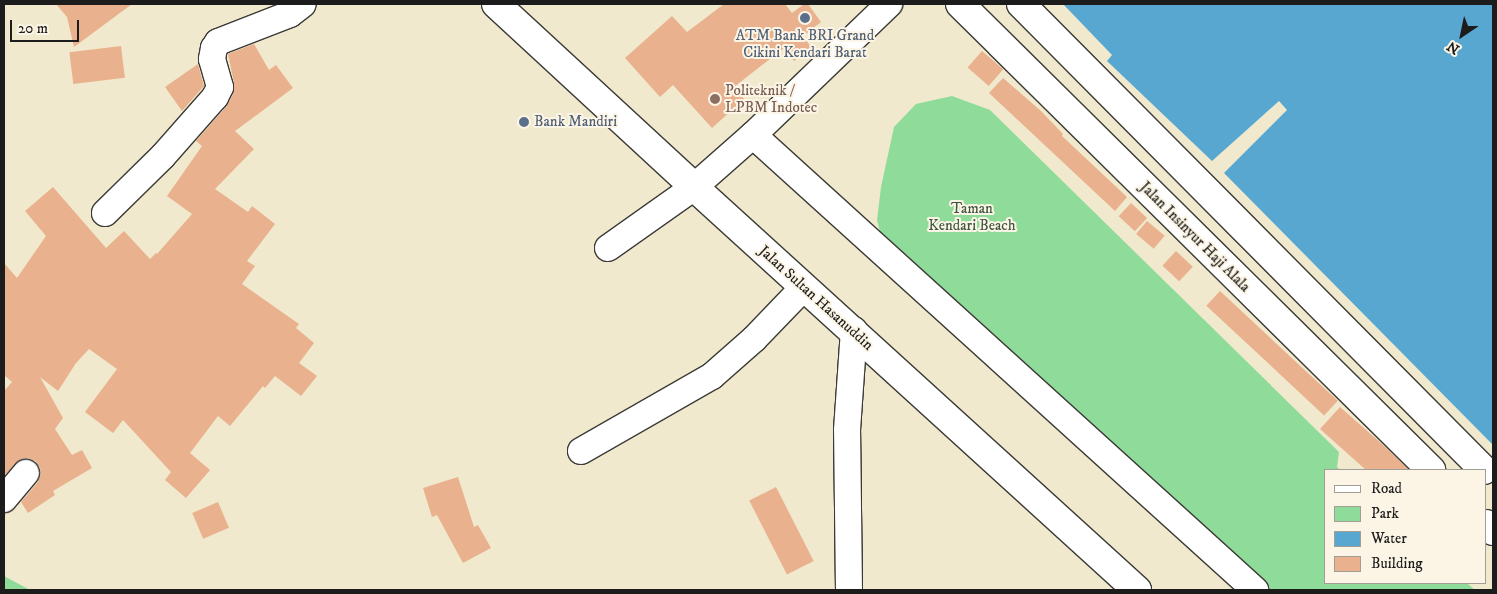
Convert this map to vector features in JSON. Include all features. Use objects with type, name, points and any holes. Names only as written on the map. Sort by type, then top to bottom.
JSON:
[{"type":"main road","name":"Jalan Sultan Hasanuddin","points":[[496,4],[694,188],[854,330],[1138,590]]},
{"type":"main road","name":"Jalan Insinyur Haji Alala","points":[[960,4],[1430,469]]},
{"type":"main road","points":[[1021,4],[1483,469]]},
{"type":"main road","points":[[1340,381],[1368,353]]},
{"type":"street","points":[[105,213],[163,156],[215,97],[220,87],[212,59],[214,48],[218,42],[290,14],[303,4]]},
{"type":"street","points":[[608,248],[694,188],[753,135],[889,4]]},
{"type":"street","points":[[753,135],[1255,590]]},
{"type":"street","points":[[581,451],[712,376],[754,339],[804,287]]},
{"type":"street","points":[[849,590],[847,430],[854,330]]},
{"type":"street","points":[[4,499],[26,473]]},
{"type":"green space","name":"Taman Kendari Beach","points":[[952,96],[990,110],[1339,452],[1337,467],[1339,469],[1324,469],[1324,584],[1468,584],[1475,590],[1258,590],[887,260],[877,220],[881,187],[894,127],[916,104]]},
{"type":"green space","points":[[4,576],[30,590],[4,590]]},
{"type":"water","points":[[1063,4],[1493,4],[1493,445],[1224,173],[1287,110],[1279,101],[1212,161],[1107,61],[1112,55]]},
{"type":"building","points":[[56,4],[132,4],[74,47],[67,17]]},
{"type":"building","points":[[724,4],[785,4],[792,13],[804,4],[808,4],[821,22],[803,36],[811,47],[794,61],[784,48],[734,87],[744,99],[712,128],[673,85],[660,97],[625,58],[672,16],[687,32]]},
{"type":"building","points":[[254,44],[269,70],[276,65],[293,88],[235,131],[254,149],[215,189],[248,212],[252,206],[275,224],[247,261],[255,266],[242,284],[299,324],[296,328],[314,343],[299,363],[317,376],[301,396],[275,376],[265,388],[263,386],[230,426],[218,416],[190,453],[210,470],[186,498],[165,480],[171,472],[123,420],[113,433],[85,412],[117,369],[89,349],[76,363],[58,391],[40,377],[63,418],[55,429],[72,455],[82,450],[92,468],[53,491],[55,495],[28,513],[21,502],[38,482],[41,475],[40,467],[29,458],[21,459],[4,476],[4,391],[12,382],[4,375],[4,263],[17,278],[46,236],[25,211],[53,187],[106,248],[124,231],[150,259],[157,254],[192,214],[167,196],[202,146],[196,141],[226,107],[233,94],[234,83],[228,54]]},
{"type":"building","points":[[121,46],[125,78],[73,84],[69,52]]},
{"type":"building","points":[[982,51],[1003,69],[989,86],[968,68]]},
{"type":"building","points":[[198,64],[204,86],[182,111],[165,87]]},
{"type":"building","points":[[1003,78],[1041,111],[1063,134],[1062,136],[1127,197],[1115,211],[989,93]]},
{"type":"building","points":[[1131,203],[1147,218],[1135,231],[1119,216]]},
{"type":"building","points":[[1147,221],[1165,236],[1154,249],[1136,234]]},
{"type":"building","points":[[1176,251],[1193,267],[1179,281],[1162,266]]},
{"type":"building","points":[[1220,291],[1338,401],[1324,415],[1206,306]]},
{"type":"building","points":[[1340,407],[1408,469],[1365,469],[1320,429]]},
{"type":"building","points":[[458,477],[474,527],[478,525],[491,548],[463,563],[437,515],[432,517],[423,488]]},
{"type":"building","points":[[776,487],[814,561],[787,575],[749,501]]},
{"type":"building","points":[[218,502],[229,528],[203,539],[192,513]]},
{"type":"place","name":"ATM Bank BRI Grand Cikini Kendari Barat","points":[[805,18]]},
{"type":"place","name":"Politeknik / LPBM Indotec","points":[[715,99]]},
{"type":"place","name":"Bank Mandiri","points":[[524,122]]}]
